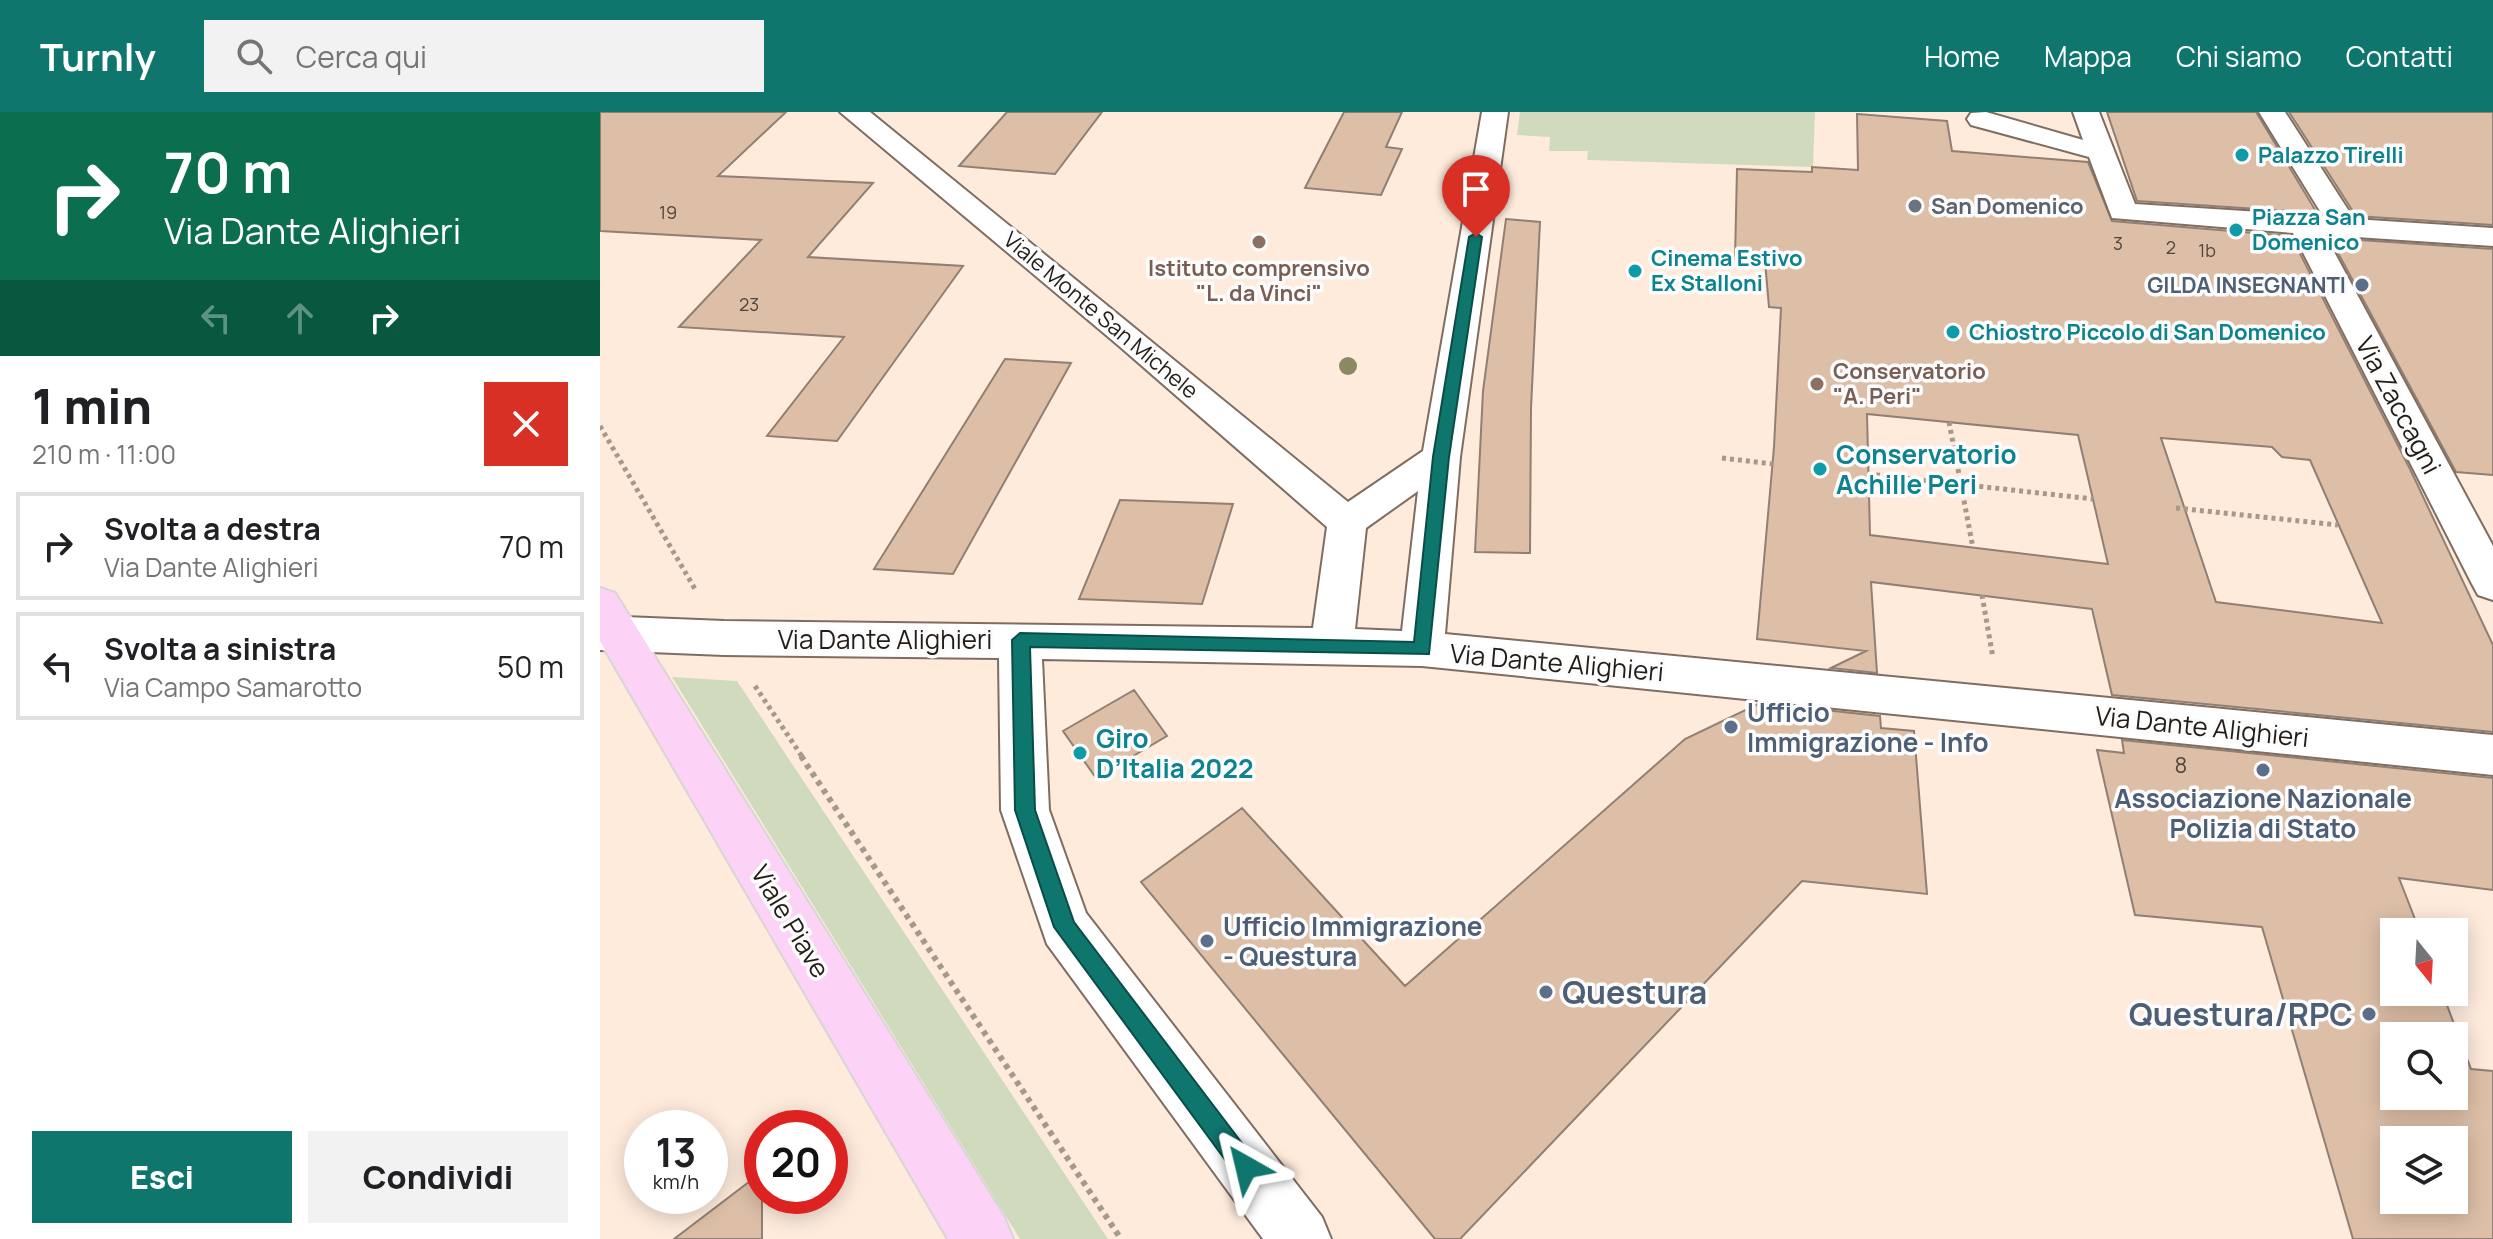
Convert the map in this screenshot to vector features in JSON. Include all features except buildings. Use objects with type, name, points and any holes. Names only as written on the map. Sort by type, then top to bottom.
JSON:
[{"type":"main road","name":"Viale Piave","points":[[606,623],[982,1239]]},
{"type":"street","name":"Viale Monte San Michele","points":[[853,112],[978,212],[1347,522]]},
{"type":"street","points":[[1422,649],[1441,457],[1495,112]]},
{"type":"street","points":[[2086,112],[2123,212],[2493,237]]},
{"type":"street","points":[[2272,112],[2346,229]]},
{"type":"street","points":[[1981,119],[2079,148],[2098,150]]},
{"type":"street","name":"Via Zaccagni","points":[[2305,226],[2493,584]]},
{"type":"street","points":[[1332,645],[1347,522],[1441,457]]},
{"type":"street","name":"Via Dante Alighieri","points":[[606,623],[724,638],[1020,640],[1422,649],[2493,755]]},
{"type":"street","points":[[1020,640],[1025,810],[1065,927],[1300,1239]]},
{"type":"path","points":[[1949,422],[1973,548]]},
{"type":"path","points":[[600,426],[724,638],[1121,1239]]},
{"type":"path","points":[[1722,458],[1773,464]]},
{"type":"path","points":[[1868,474],[2093,499]]},
{"type":"path","points":[[2176,508],[2338,525]]},
{"type":"path","points":[[1982,595],[2002,706]]},
{"type":"green space","points":[[1520,112],[1815,112],[1813,167],[1587,160],[1588,151],[1549,151],[1550,137],[1517,135]]},
{"type":"green space","points":[[672,677],[737,681],[1108,1239],[1020,1239]]},
{"type":"place","name":"Palazzo Tirelli","points":[[2242,155]]},
{"type":"place","name":"San Domenico","points":[[1915,206]]},
{"type":"place","name":"Piazza San Domenico","points":[[2236,230]]},
{"type":"place","name":"Istituto comprensivo \"L. da Vinci\"","points":[[1259,242]]},
{"type":"place","name":"Cinema Estivo Ex Stalloni","points":[[1635,271]]},
{"type":"place","name":"GILDA INSEGNANTI","points":[[2362,285]]},
{"type":"place","name":"Chiostro Piccolo di San Domenico","points":[[1953,332]]},
{"type":"place","name":"Conservatorio \"A. Peri\"","points":[[1817,384]]},
{"type":"place","name":"Conservatorio Achille Peri","points":[[1820,469]]},
{"type":"place","name":"Ufficio Immigrazione - Info","points":[[1731,727]]},
{"type":"place","name":"Giro D’Italia 2022","points":[[1080,753]]},
{"type":"place","name":"Associazione Nazionale Polizia di Stato","points":[[2263,770]]},
{"type":"place","name":"Ufficio Immigrazione - Questura","points":[[1207,941]]},
{"type":"place","name":"Questura","points":[[1546,992]]},
{"type":"place","name":"Questura/RPC","points":[[2369,1014]]},
{"type":"route","points":[[1246,1167],[1065,927],[1025,810],[1020,640],[1422,649],[1441,457],[1476,237]]}]
